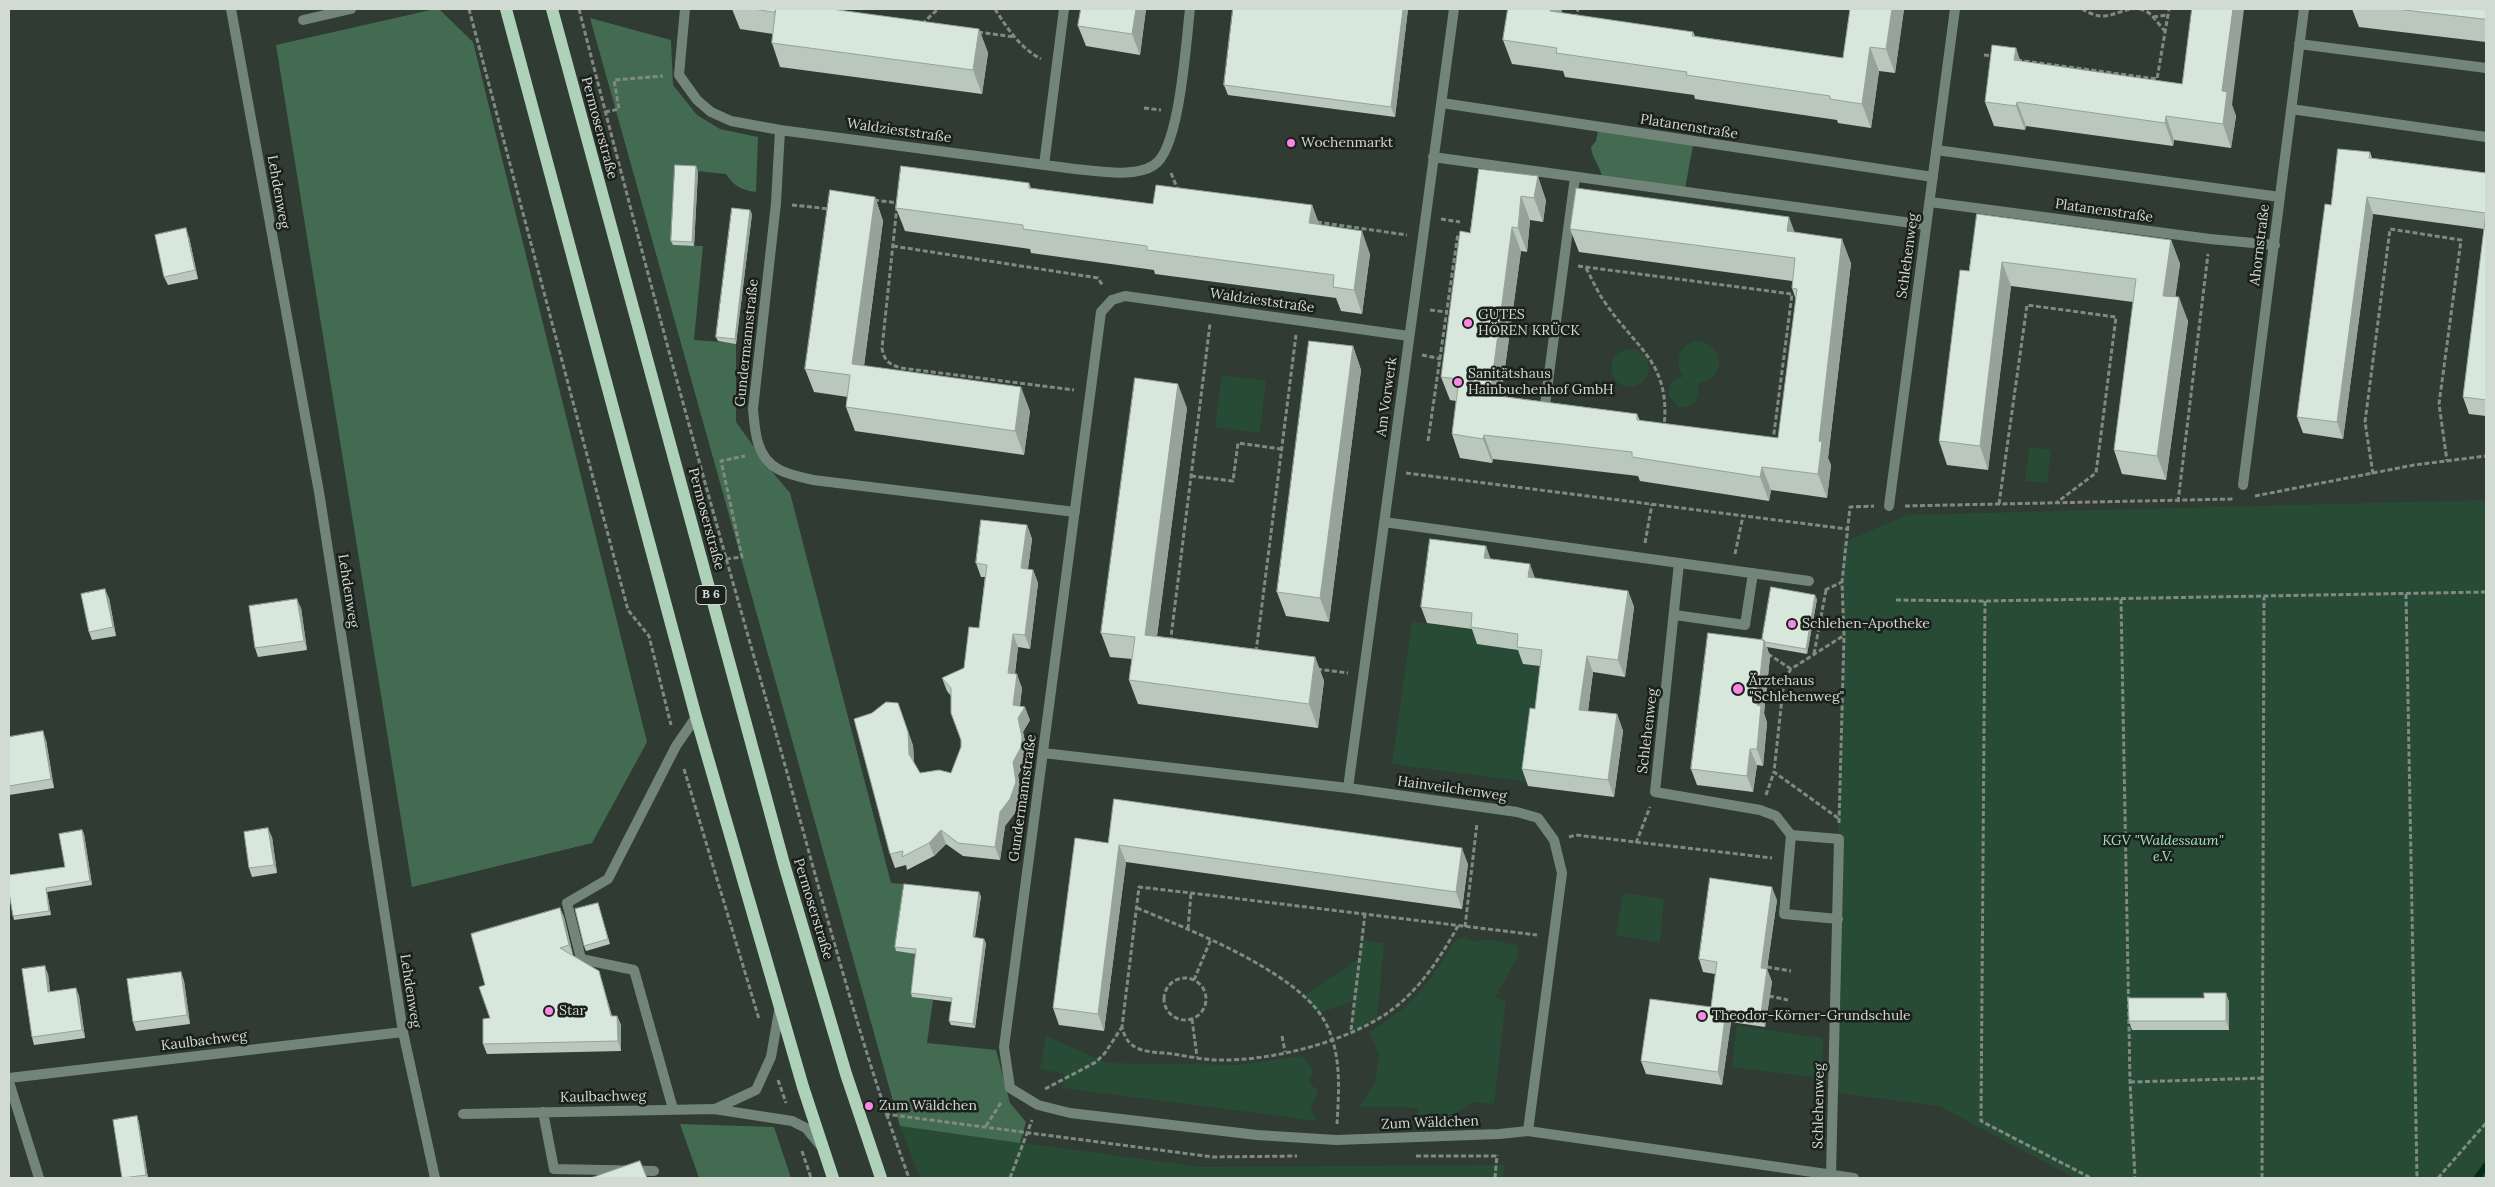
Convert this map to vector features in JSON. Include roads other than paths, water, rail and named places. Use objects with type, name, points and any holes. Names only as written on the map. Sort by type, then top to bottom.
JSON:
[{"type":"main road","points":[[506,9],[696,717],[780,1010],[822,1147],[834,1178]]},
{"type":"main road","name":"Permoserstraße","points":[[552,9],[784,864],[846,1074],[881,1178]]},
{"type":"street","name":"Lehdenweg","points":[[230,9],[319,492],[403,1032],[435,1178]]},
{"type":"street","points":[[303,20],[351,9]]},
{"type":"street","points":[[685,9],[679,75],[697,100],[710,112],[731,121],[780,130]]},
{"type":"street","points":[[1044,165],[1064,9]]},
{"type":"street","name":"Waldzieststraße","points":[[780,130],[1044,165],[1124,173],[1153,167],[1164,158],[1173,134],[1190,9]]},
{"type":"street","name":"Am Vorwerk","points":[[1348,788],[1454,9]]},
{"type":"street","name":"Schlehenweg","points":[[1889,506],[1955,9]]},
{"type":"street","name":"Ahornstraße","points":[[2243,485],[2304,9]]},
{"type":"street","points":[[2299,44],[2486,68]]},
{"type":"street","name":"Platanenstraße","points":[[1442,103],[1933,177]]},
{"type":"street","points":[[2291,109],[2486,137]]},
{"type":"street","name":"Gundermannstraße","points":[[780,130],[776,203],[753,410],[756,443],[763,453],[777,469],[812,480],[1075,512]]},
{"type":"street","points":[[1936,150],[2280,197]]},
{"type":"street","points":[[1433,157],[1926,225]]},
{"type":"street","points":[[1544,412],[1575,177]]},
{"type":"street","name":"Platanenstraße","points":[[1930,202],[2210,239],[2275,245]]},
{"type":"street","name":"Waldzieststraße","points":[[1112,300],[1125,296],[1409,336]]},
{"type":"street","name":"Gundermannstraße","points":[[1010,1088],[1004,1047],[1101,312],[1112,300]]},
{"type":"street","points":[[1384,522],[1809,581]]},
{"type":"street","name":"Schlehenweg","points":[[1680,563],[1655,792],[1760,810],[1776,816],[1791,835],[1839,839],[1831,1174]]},
{"type":"street","points":[[1675,615],[1745,625],[1752,573]]},
{"type":"street","points":[[673,1109],[634,970],[581,959],[567,903],[608,878],[676,746],[696,717]]},
{"type":"street","name":"Hainveilchenweg","points":[[1043,753],[1348,788],[1517,812],[1538,818],[1554,840],[1562,873],[1552,937],[1528,1131]]},
{"type":"street","points":[[1791,835],[1784,914],[1838,919]]},
{"type":"street","name":"Kaulbachweg","points":[[714,1110],[756,1090],[771,1057],[780,1010]]},
{"type":"street","name":"Kaulbachweg","points":[[9,1078],[403,1032]]},
{"type":"street","points":[[9,1082],[39,1178]]},
{"type":"street","name":"Zum Wäldchen","points":[[1010,1088],[1038,1105],[1070,1113],[1247,1134],[1336,1140],[1499,1134],[1528,1131],[1854,1178]]},
{"type":"street","name":"Kaulbachweg","points":[[463,1114],[673,1109],[714,1110],[792,1121],[806,1128],[822,1147]]},
{"type":"street","points":[[543,1112],[554,1169],[654,1170]]},
{"type":"waterway","points":[[2477,1178],[2486,1166]]},
{"type":"place","name":"Wochenmarkt","points":[[1291,143]]},
{"type":"place","name":"GUTES HÖREN KRÜCK","points":[[1468,323]]},
{"type":"place","name":"Sanitätshaus Hainbuchenhof GmbH","points":[[1458,382]]},
{"type":"place","name":"Schlehen-Apotheke","points":[[1792,624]]},
{"type":"place","name":"Ärztehaus \"Schlehenweg\"","points":[[1738,689]]},
{"type":"place","name":"Star","points":[[549,1011]]},
{"type":"place","name":"Theodor-Körner-Grundschule","points":[[1702,1016]]},
{"type":"place","name":"Zum Wäldchen","points":[[869,1106]]},
{"type":"park label","name":"KGV \"Waldessaum\" e.V.","points":[[2163,850]]}]
